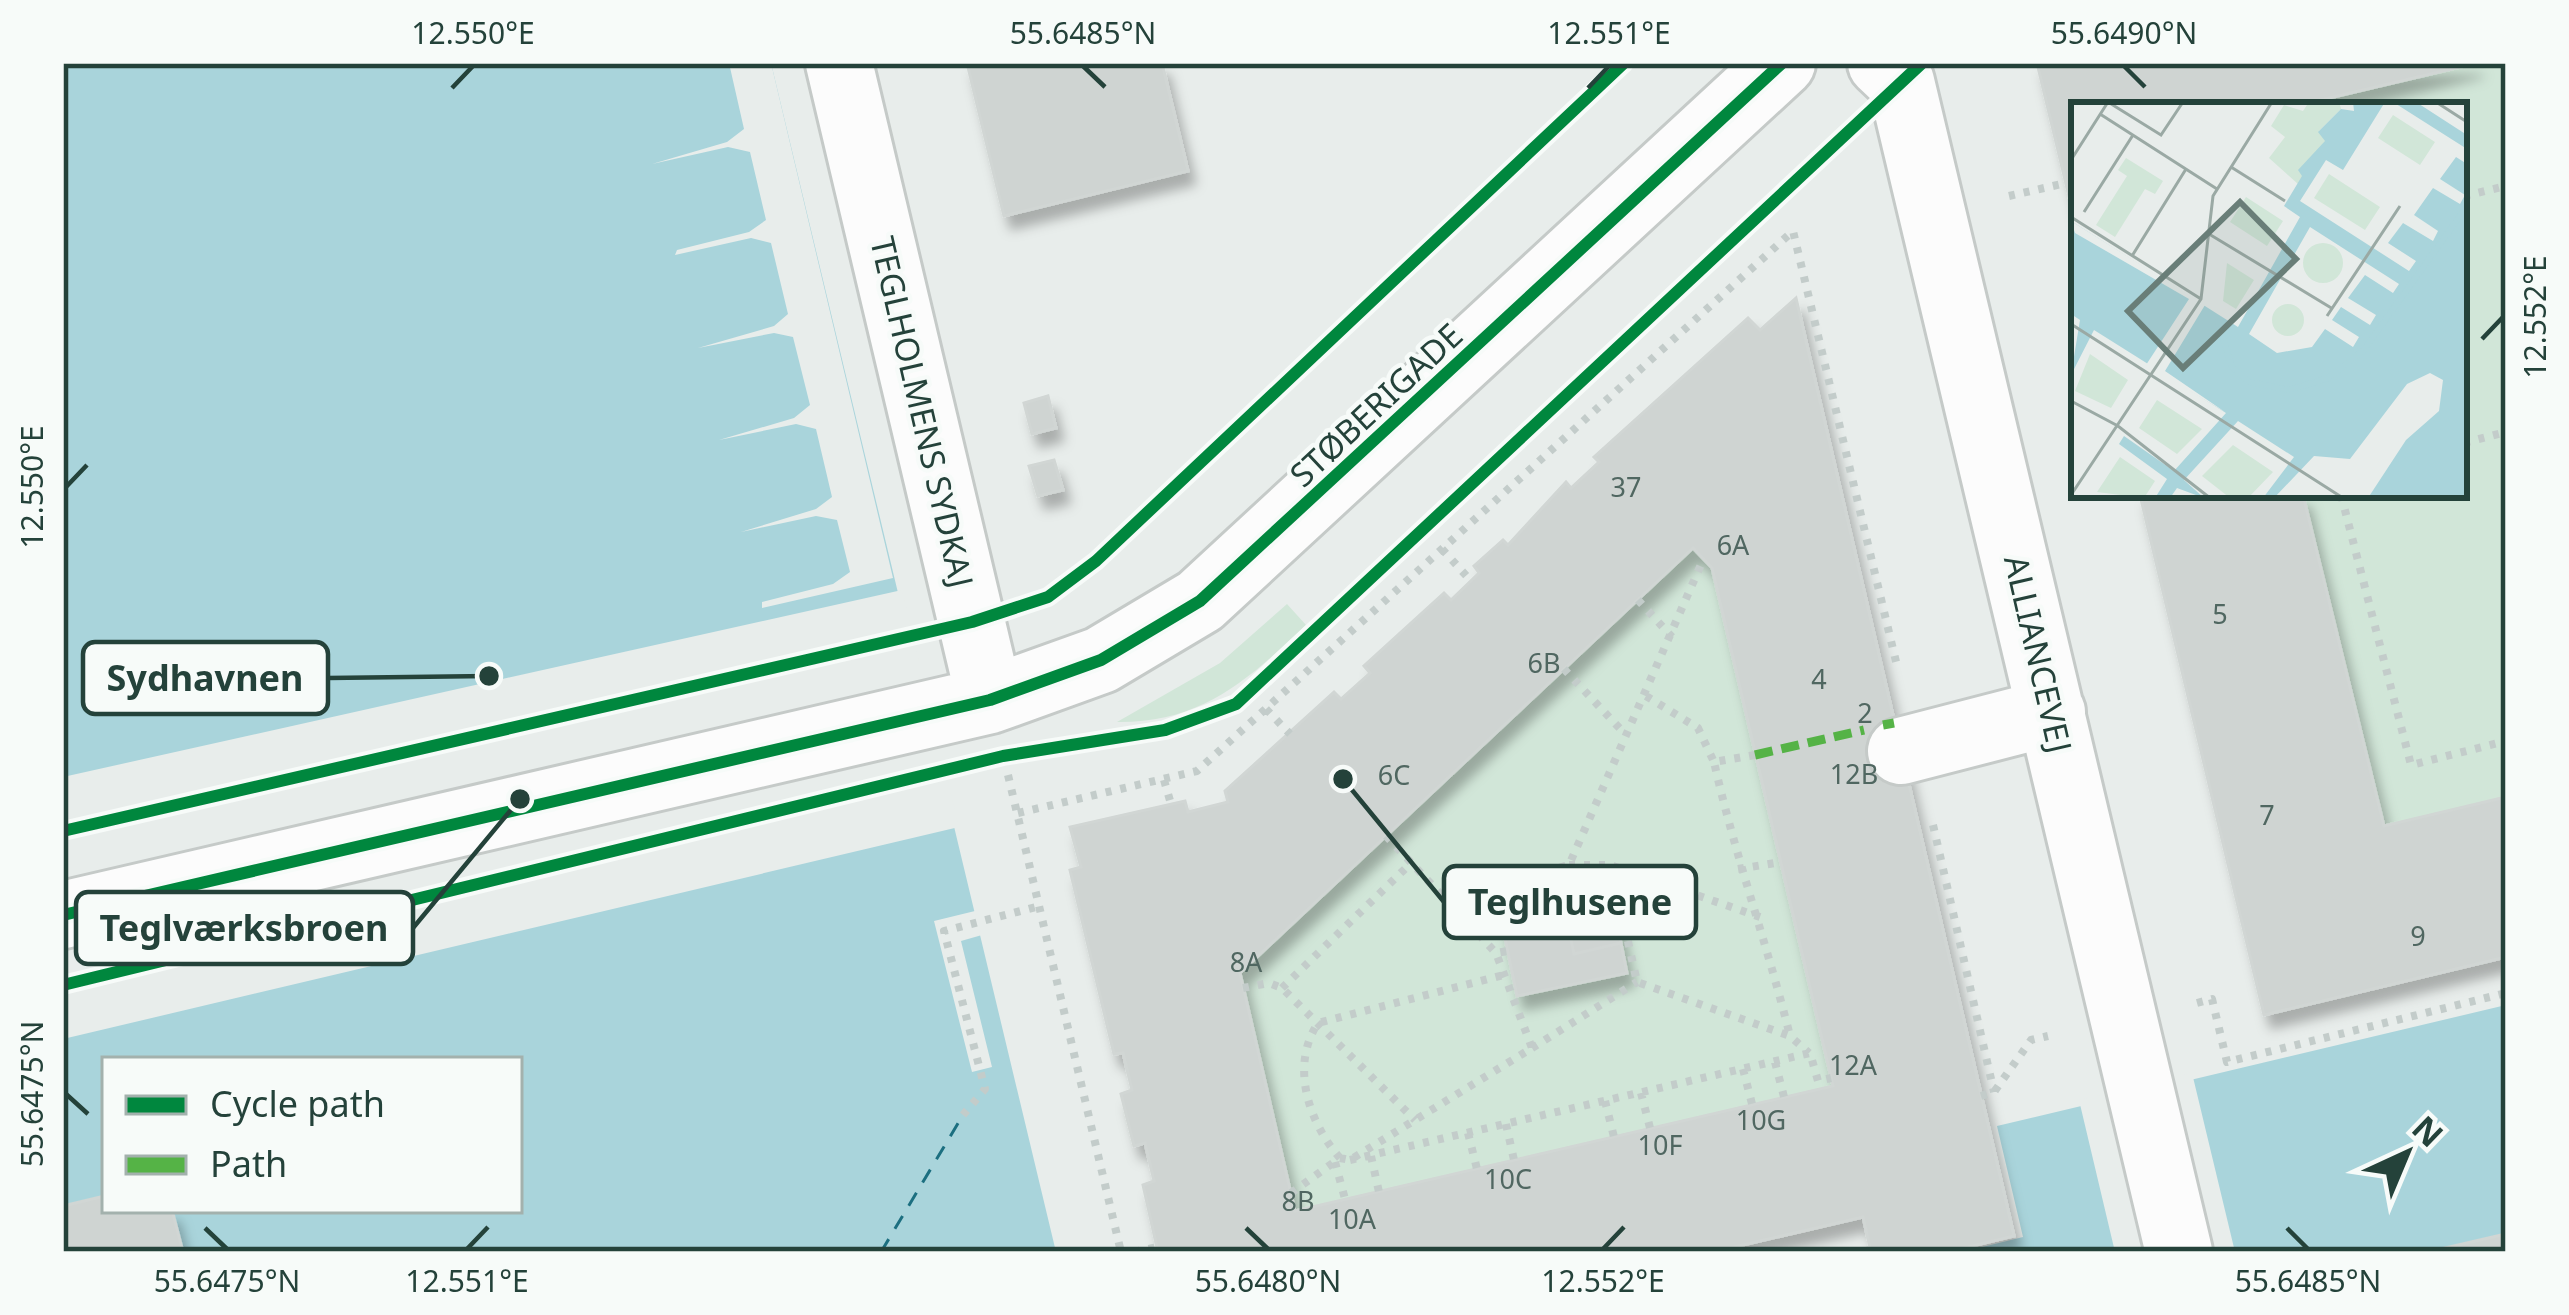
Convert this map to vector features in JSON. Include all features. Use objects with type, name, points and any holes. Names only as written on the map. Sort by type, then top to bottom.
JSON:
[{"type":"street","name":"TEGLHOLMENS SYDKAJ","points":[[839,63],[973,704]]},
{"type":"street","name":"STØBERIGADE","points":[[63,915],[973,704],[1101,660],[1200,601],[1782,63]]},
{"type":"street","name":"ALLIANCEVEJ","points":[[1881,63],[1901,82],[2180,1252]]},
{"type":"street","points":[[1908,749],[2052,712]]},
{"type":"path","points":[[2467,195],[2506,186]]},
{"type":"path","points":[[1018,813],[1197,771],[1793,231],[1845,448],[1908,749],[1994,1093]]},
{"type":"path","points":[[2467,442],[2506,432]]},
{"type":"path","points":[[1832,451],[1845,448]]},
{"type":"path","points":[[2342,498],[2411,766],[2506,741]]},
{"type":"path","points":[[1442,549],[1471,581]]},
{"type":"path","points":[[1569,865],[1703,560]]},
{"type":"path","points":[[1638,600],[1672,637]]},
{"type":"path","points":[[1564,669],[1625,734]]},
{"type":"path","points":[[1646,696],[1698,728],[1714,762],[1738,869],[1760,917],[1790,1036]]},
{"type":"path","points":[[973,704],[1018,813],[1121,1252]]},
{"type":"path","points":[[1266,709],[1289,734]]},
{"type":"path","points":[[1714,762],[1755,755]]},
{"type":"path","points":[[1164,779],[1171,804]]},
{"type":"path","points":[[1386,836],[1496,953],[1532,1048]]},
{"type":"path","points":[[1738,869],[1781,862]]},
{"type":"path","points":[[1282,988],[1411,863]]},
{"type":"path","points":[[1444,898],[1569,865],[1611,865],[1760,917]]},
{"type":"path","points":[[1611,865],[1637,982]]},
{"type":"path","points":[[963,1115],[985,1089],[944,931],[1040,906]]},
{"type":"path","points":[[1472,928],[1502,923]]},
{"type":"path","points":[[1496,953],[1508,951]]},
{"type":"path","points":[[1318,1023],[1504,975]]},
{"type":"path","points":[[1637,982],[1790,1036],[1810,1054],[1818,1082],[1831,1078]]},
{"type":"path","points":[[1291,1193],[1637,982]]},
{"type":"path","points":[[1244,988],[1269,983],[1282,988],[1415,1120]]},
{"type":"path","points":[[2128,1034],[2212,999],[2227,1062],[2506,993]]},
{"type":"path","points":[[1318,1023],[1304,1054],[1305,1086],[1312,1113],[1342,1160],[1345,1199]]},
{"type":"path","points":[[1971,1048],[1984,1046]]},
{"type":"path","points":[[1342,1160],[1810,1054]]},
{"type":"path","points":[[1775,1062],[1784,1097]]},
{"type":"path","points":[[1743,1069],[1752,1104]]},
{"type":"path","points":[[1641,1093],[1650,1128]]},
{"type":"path","points":[[1605,1101],[1614,1137]]},
{"type":"path","points":[[1506,1124],[1514,1160]]},
{"type":"path","points":[[1468,1133],[1477,1169]]},
{"type":"path","points":[[1371,1156],[1379,1192]]},
{"type":"path","points":[[1134,1252],[1157,1247]]},
{"type":"green space","points":[[2477,63],[2506,63],[2506,797],[2384,826],[2304,498],[2467,498],[2467,102],[2313,102]]},
{"type":"green space","points":[[1693,548],[1712,568],[1833,1086],[1295,1211],[1240,973]]},
{"type":"green space","points":[[1287,604],[1306,625],[1243,680],[1174,715],[1117,722],[1220,663]]},
{"type":"water","points":[[63,63],[771,63],[1056,1252],[63,1252]]},
{"type":"water","points":[[2506,1005],[2506,1234],[2428,1252],[1962,1252],[2023,1237],[1997,1126]]},
{"type":"pier","points":[[729,63],[771,63],[893,578],[762,608],[762,602],[833,584],[850,572],[837,520],[816,516],[741,532],[816,509],[832,497],[816,429],[796,424],[719,440],[794,418],[810,405],[793,337],[774,333],[698,348],[774,326],[788,314],[771,243],[751,238],[675,255],[677,250],[749,232],[766,220],[750,152],[728,147],[652,164],[727,142],[744,129]]},
{"type":"pier","points":[[902,590],[959,827],[63,1039],[63,777]]},
{"type":"pier","points":[[975,911],[982,935],[961,941],[992,1067],[972,1072],[934,921]]},
{"type":"pier","points":[[2192,1073],[2235,1252],[2115,1252],[2079,1100]]},
{"type":"building","points":[[967,63],[1162,63],[1188,171],[1004,216]]},
{"type":"building","points":[[2037,63],[2477,63],[2313,102],[2071,102],[2071,205]]},
{"type":"building","points":[[1796,298],[2014,1236],[1947,1252],[1871,1252],[1863,1217],[1713,1252],[1158,1252],[1143,1185],[1154,1181],[1145,1143],[1134,1146],[1121,1094],[1132,1090],[1123,1053],[1114,1054],[1070,870],[1081,867],[1070,827],[1185,801],[1188,812],[1228,802],[1225,791],[1334,692],[1341,699],[1370,673],[1364,666],[1444,593],[1451,600],[1479,573],[1474,566],[1503,540],[1508,545],[1566,482],[1571,488],[1599,462],[1594,457],[1748,318],[1760,330]],"holes":[[[1693,548],[1712,568],[1833,1086],[1295,1211],[1240,973]]]},
{"type":"building","points":[[1048,396],[1056,428],[1032,434],[1024,403]]},
{"type":"building","points":[[1054,460],[1063,490],[1038,496],[1029,466]]},
{"type":"building","points":[[2141,498],[2304,498],[2384,826],[2506,797],[2506,957],[2264,1015]]},
{"type":"building","points":[[1608,883],[1621,943],[1574,954],[1561,891]]},
{"type":"building","points":[[1561,891],[1574,954],[1621,943],[1627,973],[1517,996],[1498,905]]},
{"type":"building","points":[[102,1197],[102,1213],[173,1213],[183,1252],[63,1252],[63,1206]]},
{"type":"building","points":[[2506,1234],[2506,1252],[2428,1252]]},
{"type":"ferry route","points":[[881,1252],[963,1115]]},
{"type":"marked path","points":[[1883,725],[1894,723]]},
{"type":"marked path","points":[[1755,755],[1864,730]]},
{"type":"cycle path","points":[[63,831],[972,622],[1048,597],[1096,561],[1624,63]]},
{"type":"cycle path","points":[[63,915],[990,700],[1101,660],[1200,601],[1782,63]]},
{"type":"cycle path","points":[[63,985],[1003,756],[1165,730],[1236,704],[1922,63]]},
{"type":"place","name":"Sydhavnen","points":[[489,676]]},
{"type":"place","name":"Teglhusene","points":[[1343,779]]},
{"type":"place","name":"Teglværksbroen","points":[[520,799]]}]
